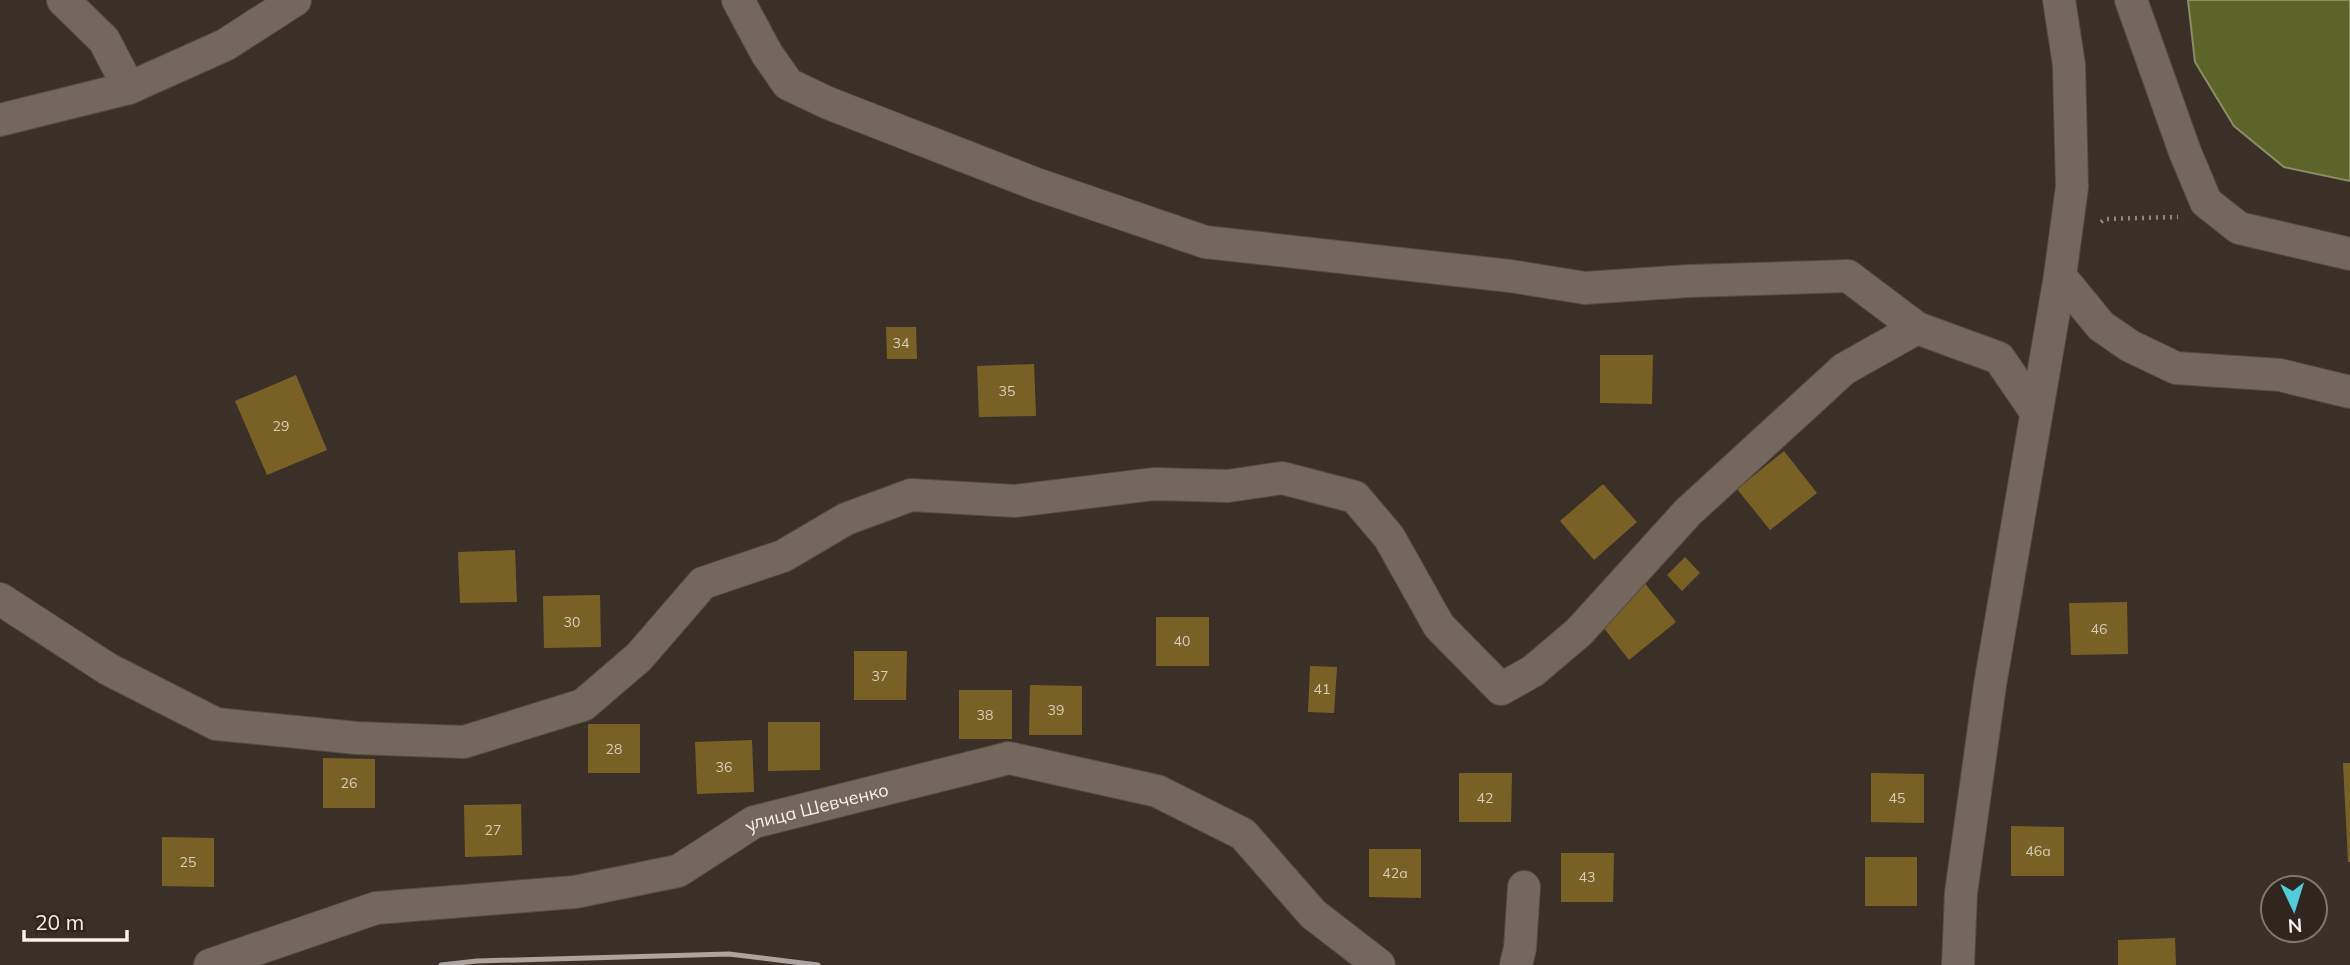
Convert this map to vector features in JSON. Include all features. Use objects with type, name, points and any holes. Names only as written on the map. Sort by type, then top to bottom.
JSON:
[{"type":"street","points":[[63,0],[104,40],[129,88]]},
{"type":"street","points":[[0,120],[129,88],[225,45],[295,0]]},
{"type":"street","points":[[738,0],[767,54],[788,84],[828,103],[1036,184],[1205,242],[1510,276],[1585,288],[1689,281],[1848,276],[1917,328],[1999,358],[2036,412]]},
{"type":"street","points":[[1958,965],[1961,893],[1988,698],[2061,265],[2071,187],[2069,65],[2059,0]]},
{"type":"street","points":[[2131,0],[2185,152],[2206,202],[2239,228],[2350,254]]},
{"type":"street","points":[[2061,265],[2101,326],[2130,346],[2176,368],[2280,375],[2350,392]]},
{"type":"street","points":[[0,599],[108,669],[216,724],[357,738],[464,742],[583,705],[639,657],[703,583],[783,556],[846,519],[911,495],[1015,501],[1154,484],[1228,486],[1282,478],[1355,497],[1389,537],[1439,626],[1501,689],[1533,671],[1579,632],[1688,512],[1844,369],[1917,328]]},
{"type":"street","name":"улица Шевченко","points":[[210,965],[376,908],[575,892],[678,871],[754,822],[1009,758],[1157,791],[1243,834],[1313,915],[1379,965]]},
{"type":"street","points":[[1516,965],[1520,948],[1524,887]]},
{"type":"path","points":[[2061,265],[2105,219],[2180,217]]},
{"type":"shaded area","points":[[2188,0],[2350,0],[2350,181],[2284,167],[2234,126],[2195,62]]},
{"type":"building","points":[[886,327],[916,327],[917,359],[887,359]]},
{"type":"building","points":[[1600,355],[1653,355],[1652,404],[1600,403]]},
{"type":"building","points":[[1034,364],[1036,416],[979,417],[977,366]]},
{"type":"building","points":[[296,375],[327,450],[267,475],[235,401]]},
{"type":"building","points":[[1784,451],[1817,493],[1770,530],[1737,489]]},
{"type":"building","points":[[1603,484],[1637,522],[1594,560],[1560,521]]},
{"type":"building","points":[[515,550],[517,602],[460,603],[458,552]]},
{"type":"building","points":[[1685,557],[1700,573],[1682,591],[1667,575]]},
{"type":"building","points":[[1643,581],[1676,622],[1629,660],[1596,618]]},
{"type":"building","points":[[600,595],[601,647],[544,648],[543,596]]},
{"type":"building","points":[[2127,602],[2128,654],[2071,655],[2069,603]]},
{"type":"building","points":[[1156,617],[1209,617],[1209,666],[1156,666]]},
{"type":"building","points":[[854,651],[907,651],[906,700],[854,700]]},
{"type":"building","points":[[1310,666],[1337,667],[1334,713],[1308,712]]},
{"type":"building","points":[[1030,685],[1082,686],[1082,735],[1029,735]]},
{"type":"building","points":[[959,690],[1012,690],[1012,739],[959,739]]},
{"type":"building","points":[[768,722],[820,722],[820,770],[768,771]]},
{"type":"building","points":[[588,724],[640,724],[640,773],[588,773]]},
{"type":"building","points":[[752,740],[754,792],[697,794],[695,742]]},
{"type":"building","points":[[323,758],[375,759],[375,808],[323,808]]},
{"type":"building","points":[[2343,763],[2350,763],[2350,862],[2348,862]]},
{"type":"building","points":[[1459,773],[1512,773],[1511,822],[1459,822]]},
{"type":"building","points":[[1871,773],[1924,774],[1924,823],[1871,822]]},
{"type":"building","points":[[521,804],[522,855],[465,857],[464,805]]},
{"type":"building","points":[[2011,826],[2064,827],[2064,876],[2011,876]]},
{"type":"building","points":[[162,837],[214,838],[214,887],[162,886]]},
{"type":"building","points":[[1369,849],[1421,849],[1421,898],[1369,897]]},
{"type":"building","points":[[1561,853],[1614,853],[1613,902],[1561,902]]},
{"type":"building","points":[[1865,857],[1917,857],[1917,906],[1865,906]]},
{"type":"building","points":[[2175,938],[2176,965],[2118,965],[2118,940]]},
{"type":"railway","points":[[441,965],[477,961],[729,954],[818,965]]}]
